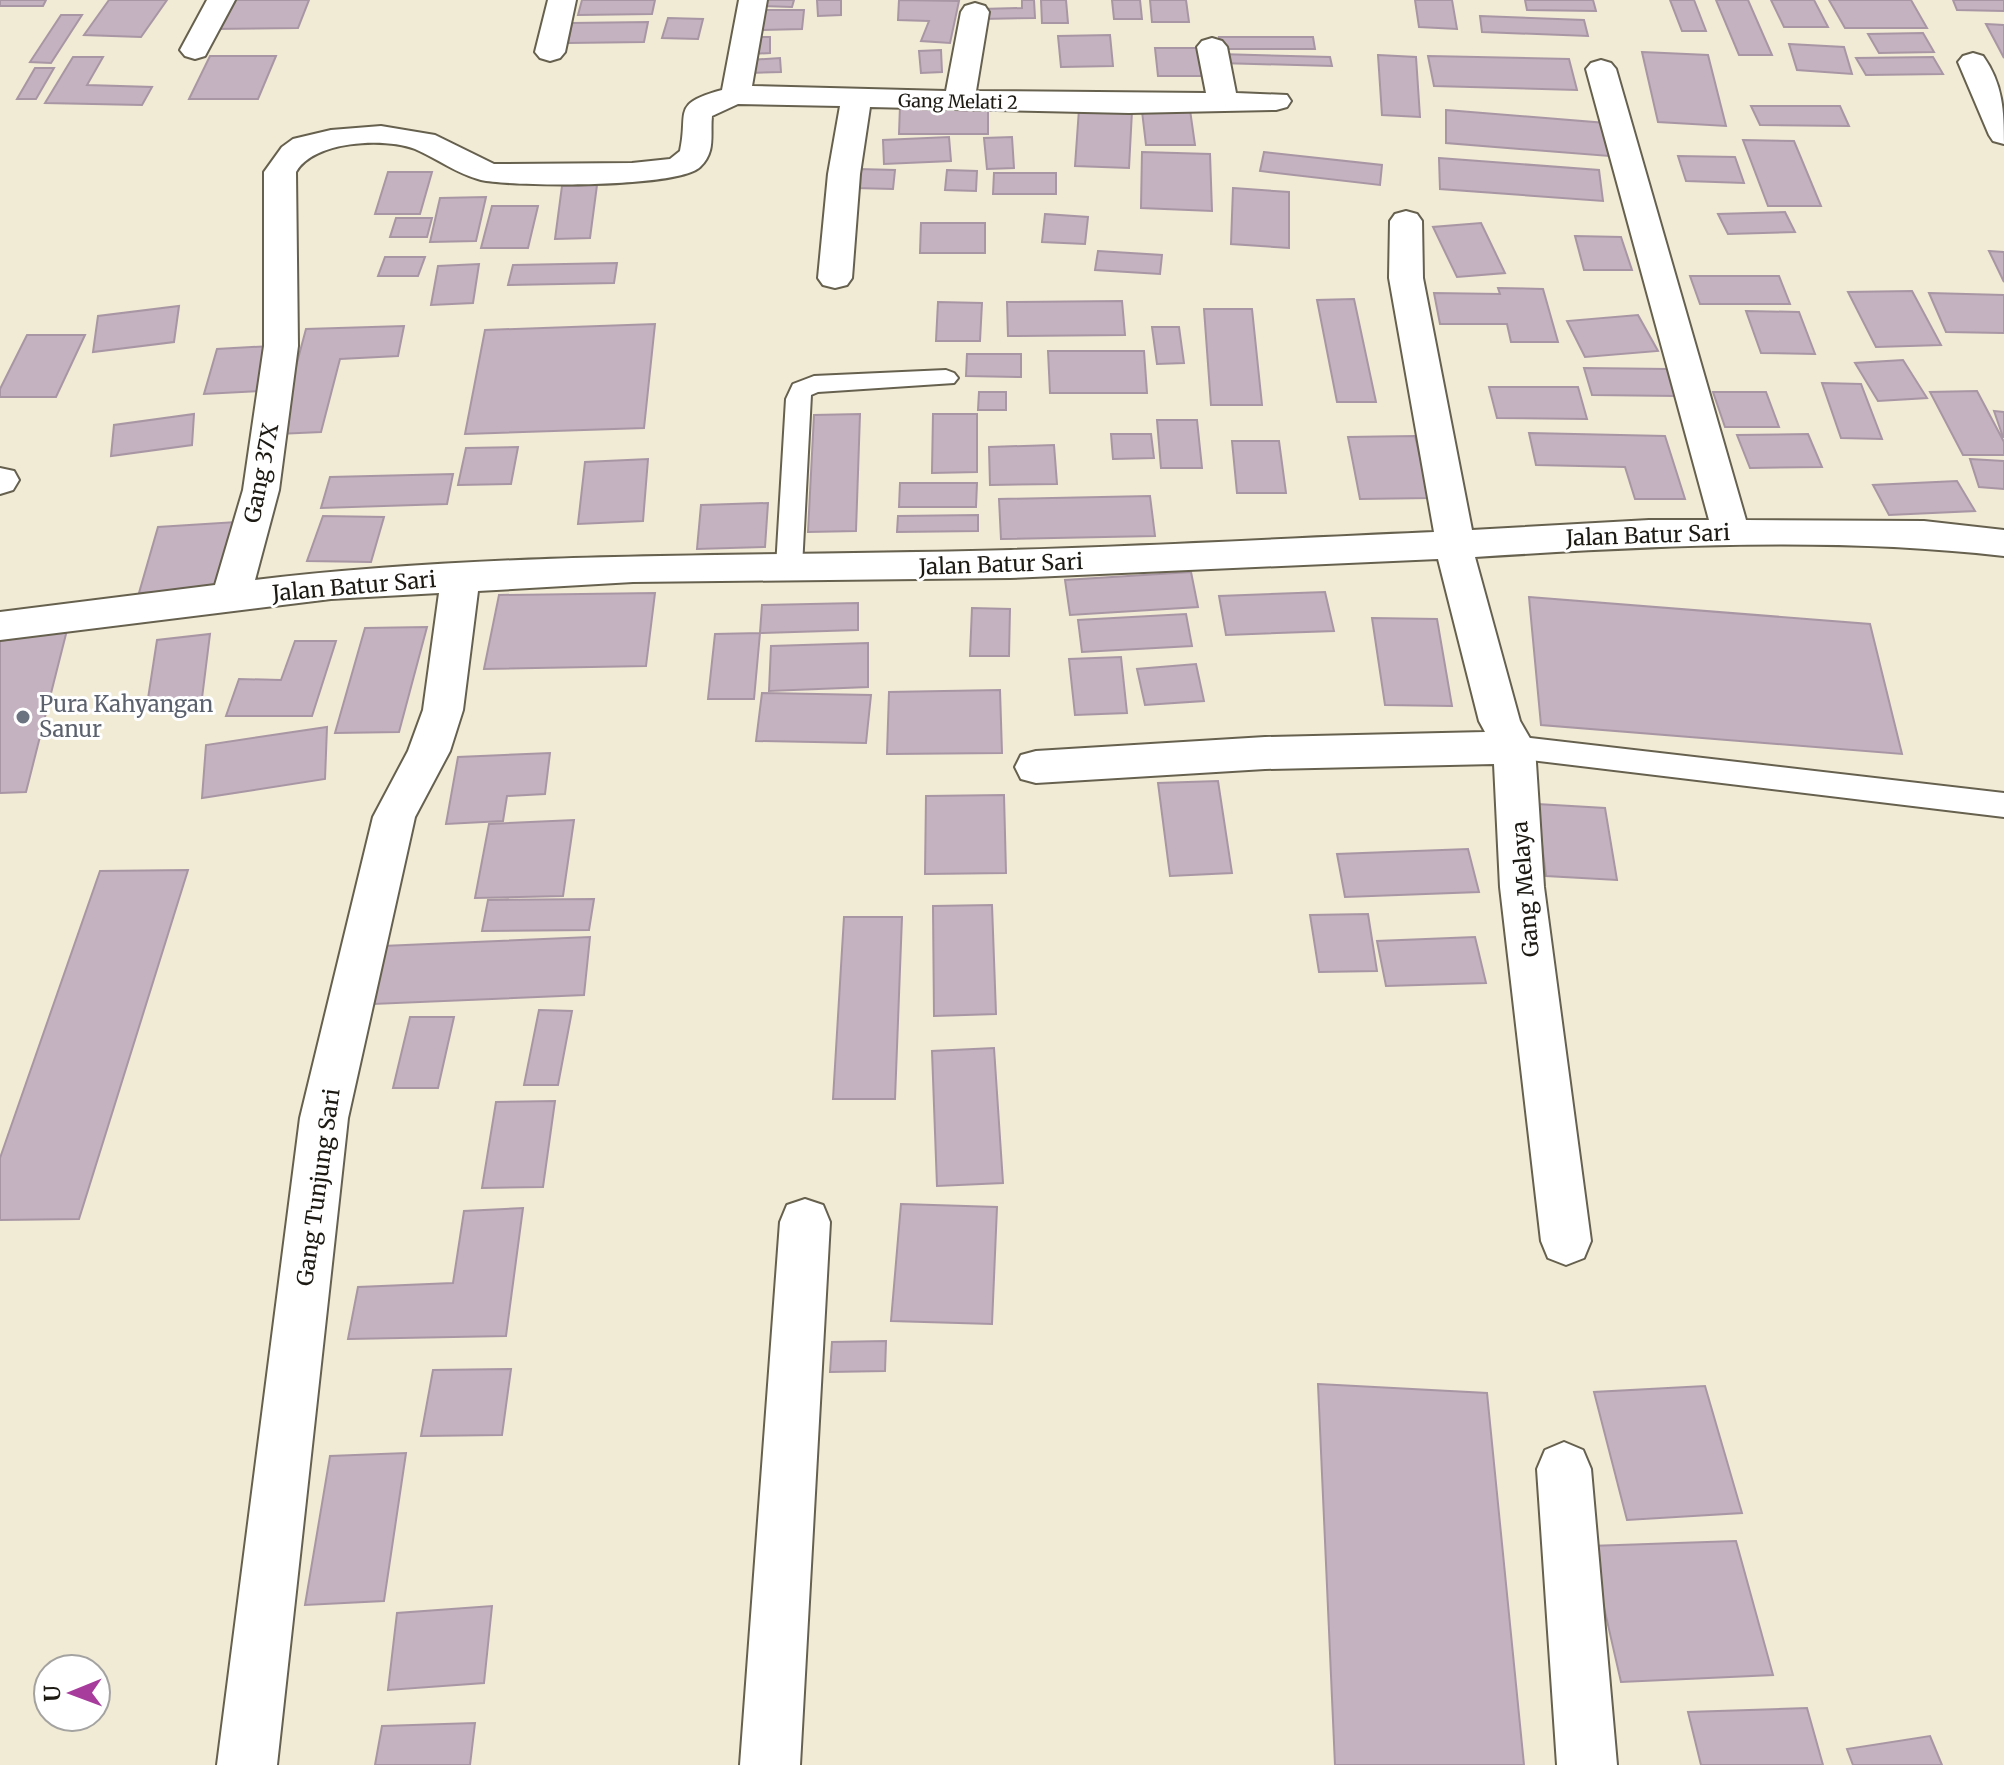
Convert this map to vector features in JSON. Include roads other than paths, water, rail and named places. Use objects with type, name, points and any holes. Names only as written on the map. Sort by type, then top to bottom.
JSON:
[{"type":"street","points":[[195,50],[221,0]]},
{"type":"street","points":[[550,52],[562,0]]},
{"type":"street","points":[[737,95],[737,79],[753,0]]},
{"type":"street","points":[[959,102],[975,12]]},
{"type":"street","points":[[1212,47],[1223,102]]},
{"type":"street","points":[[1973,62],[2004,135]]},
{"type":"street","points":[[1601,69],[1731,532]]},
{"type":"street","name":"Gang Melati 2","points":[[737,95],[959,102],[1276,101]]},
{"type":"street","name":"Gang 37X","points":[[231,597],[261,490],[281,346],[280,172],[289,156],[304,146],[359,136],[393,135],[424,142],[474,170],[506,174],[660,171],[686,165],[694,155],[698,110],[704,104],[737,95]]},
{"type":"street","points":[[835,278],[844,174],[856,99]]},
{"type":"street","name":"Gang Melaya","points":[[1406,221],[1406,278],[1453,521],[1453,545],[1500,721],[1514,747],[1522,887],[1566,1241]]},
{"type":"street","name":"Jalan Batur Sari","points":[[0,626],[331,585],[633,568],[948,566],[1731,532],[1924,534],[2004,543]]},
{"type":"street","name":"Gang Tunjung Sari","points":[[247,1765],[324,1118],[394,817],[403,796],[428,757],[439,725],[460,578]]},
{"type":"street","points":[[1036,767],[1265,753],[1514,747]]},
{"type":"street","points":[[770,1765],[805,1222]]},
{"type":"street","points":[[1564,1469],[1587,1765]]},
{"type":"lane","points":[[789,567],[801,390],[814,384],[946,378]]},
{"type":"lane","points":[[1514,747],[2004,805]]},
{"type":"place","name":"Pura Kahyangan Sanur","points":[[23,717]]}]
